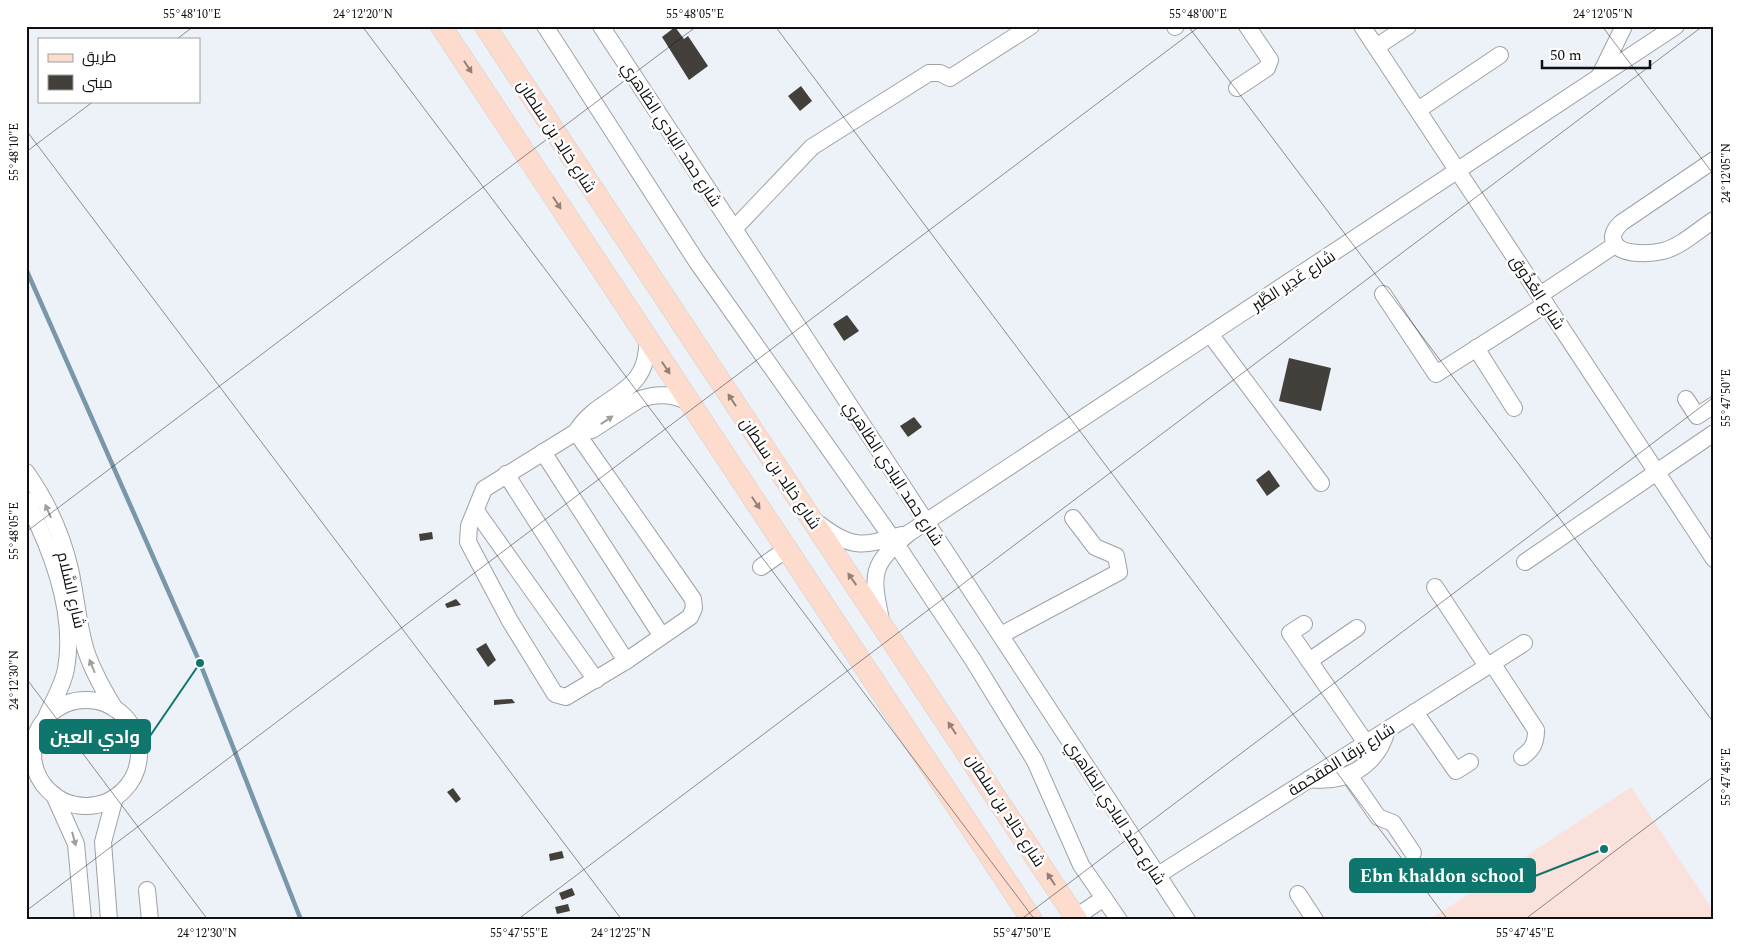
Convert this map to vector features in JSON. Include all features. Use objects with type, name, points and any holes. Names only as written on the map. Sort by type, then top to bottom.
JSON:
[{"type":"main road","points":[[441,26],[1032,920]]},
{"type":"main road","name":"شارع خالِد بن سلطان","points":[[485,26],[1076,918]]},
{"type":"street","points":[[545,26],[697,262],[894,541],[973,660],[1035,761],[1081,865],[1119,920]]},
{"type":"street","name":"شارع حمد البادي الظاهري","points":[[601,26],[1187,920]]},
{"type":"street","points":[[734,229],[819,142],[929,73],[940,72],[950,78],[1031,26]]},
{"type":"street","points":[[1237,88],[1267,68],[1270,60],[1248,26]]},
{"type":"street","name":"شارع العُذُوق","points":[[1362,26],[1714,559]]},
{"type":"street","points":[[1376,47],[1408,26]]},
{"type":"street","points":[[1599,77],[1624,26]]},
{"type":"street","name":"شارع غَدِير الطَّير","points":[[809,517],[838,539],[853,544],[894,541],[909,533],[1676,26]]},
{"type":"street","points":[[1418,110],[1500,55]]},
{"type":"street","points":[[1615,245],[1614,234],[1617,226],[1714,160]]},
{"type":"street","points":[[1615,245],[1626,252],[1665,250],[1714,220]]},
{"type":"street","points":[[1383,294],[1436,374],[1476,348],[1615,245]]},
{"type":"street","points":[[1210,334],[1321,483]]},
{"type":"street","points":[[576,432],[584,419],[635,382],[646,358],[647,339]]},
{"type":"street","points":[[1476,348],[1514,408]]},
{"type":"street","points":[[576,432],[692,599],[694,608],[690,617],[661,635],[626,661],[566,697],[555,694],[510,621],[468,542],[469,526],[484,489],[576,432],[592,430],[640,399],[650,396],[670,395],[689,402]]},
{"type":"street","points":[[1686,399],[1697,416],[1714,405]]},
{"type":"street","points":[[1525,562],[1714,433]]},
{"type":"street","points":[[543,452],[661,635]]},
{"type":"street","name":"شارع السَّلام","points":[[26,472],[44,502],[60,538],[70,569],[87,652],[95,674],[115,709]]},
{"type":"street","points":[[506,474],[626,661]]},
{"type":"street","name":"شارع السَّلام","points":[[26,500],[46,542],[55,570],[62,599],[68,645],[66,669],[46,718]]},
{"type":"street","points":[[476,511],[596,680]]},
{"type":"street","points":[[1001,635],[1119,572],[1116,556],[1095,547],[1073,518]]},
{"type":"street","name":"شارع غَدِير الطَّير","points":[[881,621],[874,578],[878,565],[894,541]]},
{"type":"street","points":[[761,567],[787,549]]},
{"type":"street","points":[[1435,587],[1536,730],[1536,740],[1531,750],[1522,756]]},
{"type":"street","points":[[1304,624],[1290,633],[1309,661],[1334,684],[1366,743]]},
{"type":"street","points":[[1309,661],[1357,628]]},
{"type":"street","name":"شارع بَرقا المَقحَمة","points":[[1158,875],[1524,643]]},
{"type":"street","points":[[79,701],[102,702],[115,709],[128,721],[136,736],[138,754],[136,771],[127,786],[115,797],[100,804],[84,806],[68,803],[54,795],[42,783],[34,767],[33,750],[36,733],[46,718],[57,708],[79,701]]},
{"type":"street","points":[[1415,712],[1456,771],[1470,762]]},
{"type":"street","points":[[1309,779],[1330,780],[1349,775],[1374,757],[1382,744],[1387,730]]},
{"type":"street","points":[[1349,775],[1378,817],[1393,824],[1413,853]]},
{"type":"street","points":[[54,795],[76,844],[83,920]]},
{"type":"street","points":[[109,920],[103,842],[115,797]]},
{"type":"street","points":[[147,890],[150,920]]},
{"type":"street","points":[[1298,894],[1315,920]]},
{"type":"street","points":[[1076,918],[1104,898]]},
{"type":"shaded area","points":[[1631,787],[1714,912],[1714,920],[1429,920]]},
{"type":"building","points":[[675,27],[684,39],[688,36],[708,66],[689,80],[662,37]]},
{"type":"building","points":[[801,86],[812,101],[800,111],[788,96]]},
{"type":"building","points":[[847,315],[859,331],[844,341],[833,324]]},
{"type":"building","points":[[1289,358],[1331,368],[1321,411],[1279,401]]},
{"type":"building","points":[[914,417],[922,427],[908,437],[900,426]]},
{"type":"building","points":[[1269,470],[1280,486],[1267,496],[1256,480]]},
{"type":"building","points":[[432,532],[433,539],[420,541],[419,534]]},
{"type":"building","points":[[456,599],[461,605],[447,608],[445,604]]},
{"type":"building","points":[[486,643],[496,660],[488,667],[476,649]]},
{"type":"building","points":[[512,699],[515,703],[494,705],[494,700]]},
{"type":"building","points":[[453,788],[461,799],[456,803],[447,792]]},
{"type":"building","points":[[562,851],[564,858],[550,861],[549,854]]},
{"type":"building","points":[[572,888],[575,895],[562,900],[559,893]]},
{"type":"building","points":[[568,904],[570,911],[557,914],[555,907]]},
{"type":"waterway","points":[[26,269],[200,663],[301,920]]},
{"type":"place","name":"وادي العين","points":[[200,663]]},
{"type":"place","name":"Ebn khaldon school","points":[[1604,849]]}]
